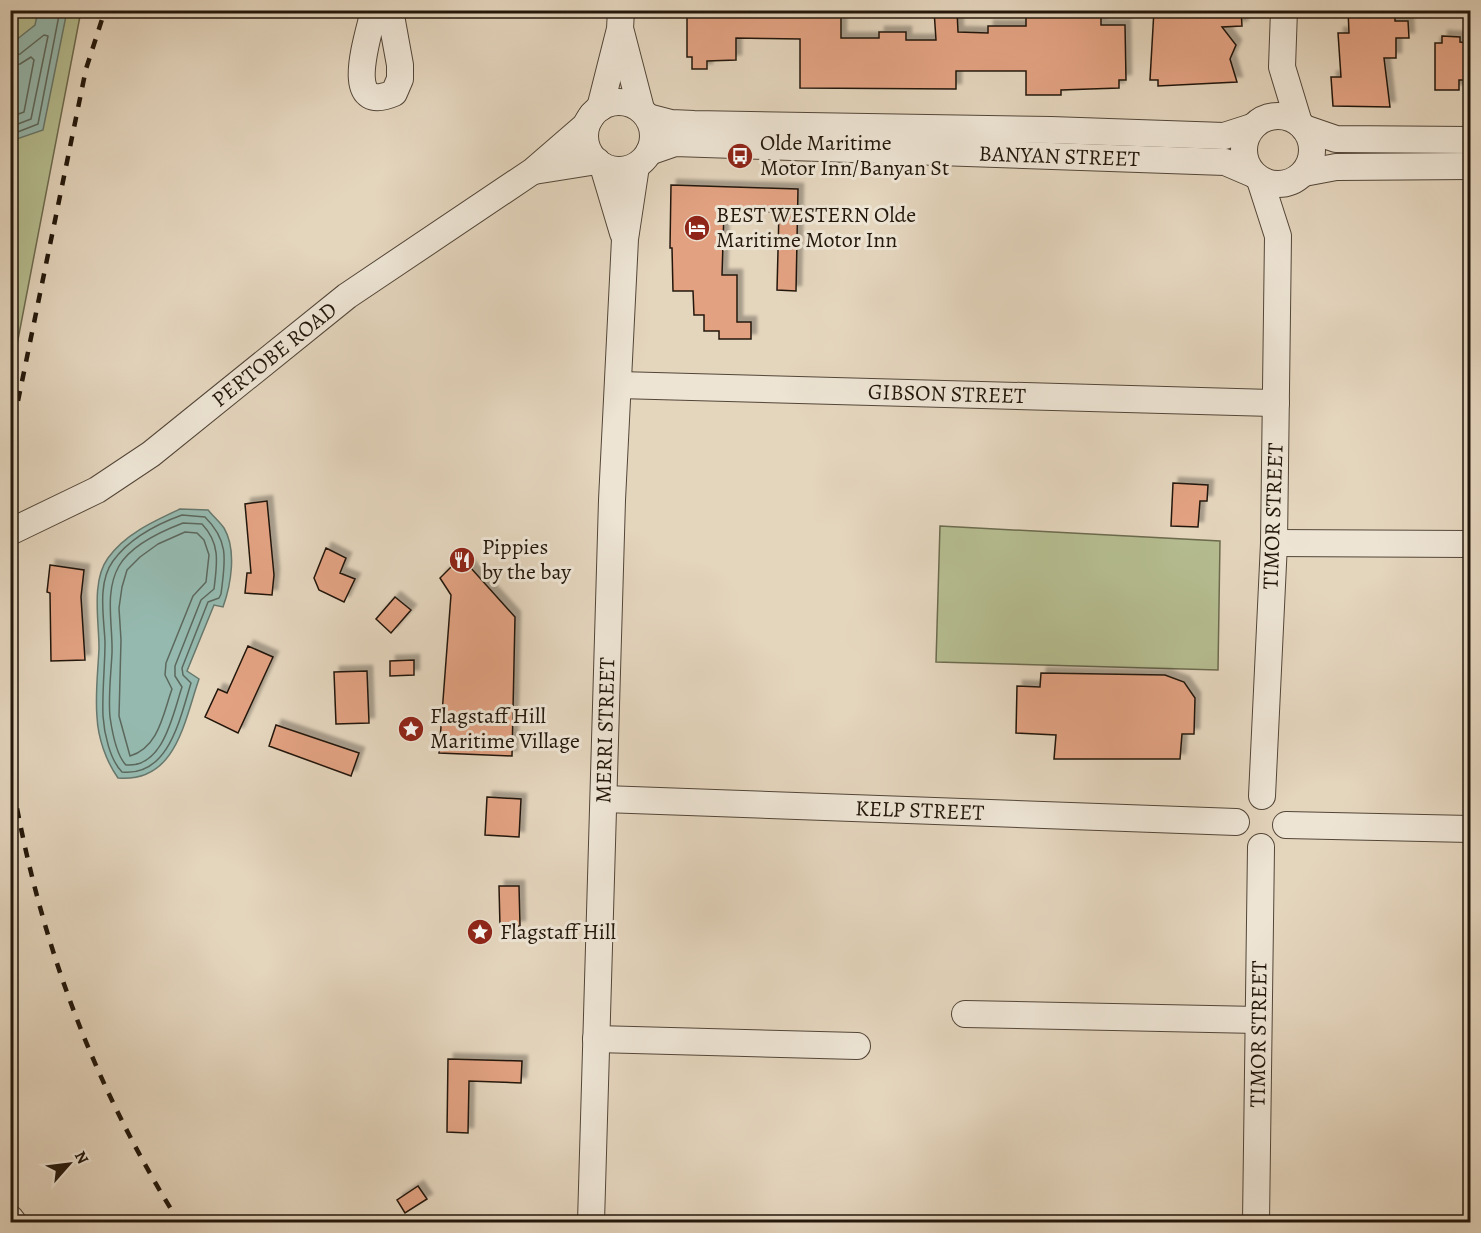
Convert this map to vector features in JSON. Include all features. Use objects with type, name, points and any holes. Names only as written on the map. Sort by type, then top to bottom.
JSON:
[{"type":"street","points":[[374,10],[363,50],[361,76],[363,87],[367,92],[375,98],[382,98],[393,93],[400,79],[390,10]]},
{"type":"street","points":[[1284,10],[1282,67],[1301,126],[1312,149],[1309,165],[1301,176]]},
{"type":"street","points":[[621,20],[644,113],[654,135],[643,159],[625,170],[600,164],[590,155],[585,135],[596,111],[621,20]]},
{"type":"street","points":[[1282,67],[1257,124],[1247,134],[1243,151],[1248,167],[1256,177],[1279,185],[1301,176],[1336,167],[1470,166]]},
{"type":"street","points":[[596,111],[620,101],[644,113]]},
{"type":"street","name":"PERTOBE ROAD","points":[[10,532],[65,508],[98,490],[151,454],[356,290],[533,171],[585,126],[596,111]]},
{"type":"street","name":"BANYAN STREET","points":[[644,113],[671,123],[1050,156],[1225,162],[1256,177]]},
{"type":"street","points":[[1257,124],[1280,116],[1336,139],[1470,141]]},
{"type":"street","name":"BANYAN STREET","points":[[643,159],[675,143],[1051,130],[1224,136],[1257,124]]},
{"type":"street","points":[[1050,156],[1051,130]]},
{"type":"street","name":"MERRI STREET","points":[[591,1222],[612,500],[625,239],[643,159]]},
{"type":"street","name":"PERTOBE ROAD","points":[[533,171],[600,164]]},
{"type":"street","name":"MERRI STREET","points":[[600,164],[625,239]]},
{"type":"street","name":"TIMOR STREET","points":[[1262,796],[1274,543],[1278,236],[1301,176]]},
{"type":"street","name":"TIMOR STREET","points":[[1256,177],[1278,236]]},
{"type":"street","name":"GIBSON STREET","points":[[619,385],[1276,403]]},
{"type":"street","points":[[1274,543],[1470,544]]},
{"type":"street","points":[[1262,796],[1270,797],[1283,808],[1286,825],[1284,832],[1275,843],[1261,847],[1253,846],[1241,837],[1236,822],[1240,806],[1246,800],[1262,796]]},
{"type":"street","name":"KELP STREET","points":[[604,799],[1236,822]]},
{"type":"street","points":[[1286,825],[1470,829]]},
{"type":"street","name":"TIMOR STREET","points":[[1256,1222],[1261,847]]},
{"type":"street","points":[[965,1014],[1258,1020]]},
{"type":"street","points":[[596,1039],[856,1046]]},
{"type":"street","points":[[10,1218],[13,1222]]},
{"type":"green space","points":[[11,11],[81,11],[11,376]]},
{"type":"green space","points":[[940,526],[1220,541],[1218,670],[936,662]]},
{"type":"water","points":[[38,11],[67,11],[43,130],[11,141],[11,44],[35,25]]},
{"type":"water","points":[[180,509],[208,510],[224,528],[232,557],[228,588],[223,607],[214,605],[187,671],[199,679],[175,746],[153,771],[138,777],[118,778],[106,757],[98,725],[96,700],[99,578],[108,558],[131,535]]},
{"type":"building","points":[[687,10],[841,10],[841,38],[879,38],[879,32],[906,32],[906,40],[936,40],[934,10],[957,10],[958,32],[988,33],[988,26],[1026,26],[1026,10],[1101,10],[1101,25],[1125,25],[1126,80],[1119,80],[1119,88],[1061,90],[1061,95],[1026,95],[1026,71],[956,71],[956,89],[800,88],[800,39],[736,38],[736,60],[707,61],[707,69],[692,69],[692,57],[687,57]]},
{"type":"building","points":[[1154,10],[1241,10],[1242,26],[1222,27],[1236,45],[1230,59],[1237,82],[1158,86],[1158,80],[1150,80]]},
{"type":"building","points":[[1348,10],[1395,10],[1395,21],[1408,21],[1409,38],[1396,38],[1396,58],[1384,58],[1390,107],[1333,106],[1331,77],[1341,77],[1338,33],[1349,33]]},
{"type":"building","points":[[1442,36],[1460,37],[1460,42],[1468,43],[1468,80],[1459,80],[1459,90],[1435,90],[1435,43],[1442,43]]},
{"type":"building","points":[[671,185],[798,189],[796,291],[777,290],[779,212],[724,211],[722,275],[737,275],[737,322],[751,322],[751,339],[719,339],[719,331],[704,331],[704,315],[694,315],[693,291],[673,291],[672,248],[670,248]]},
{"type":"building","points":[[1173,483],[1208,485],[1207,501],[1200,501],[1198,527],[1171,526]]},
{"type":"building","points":[[267,501],[274,575],[272,595],[245,593],[247,573],[251,573],[245,504]]},
{"type":"building","points":[[326,548],[346,558],[340,573],[355,579],[344,602],[319,590],[314,578]]},
{"type":"building","points":[[461,557],[515,617],[512,756],[439,753],[451,595],[440,578]]},
{"type":"building","points":[[50,565],[84,570],[81,597],[85,660],[51,661],[50,593],[47,592]]},
{"type":"building","points":[[395,597],[411,610],[391,633],[376,619]]},
{"type":"building","points":[[248,646],[273,657],[238,733],[205,717],[218,689],[227,693]]},
{"type":"building","points":[[414,660],[414,675],[390,676],[390,661]]},
{"type":"building","points":[[367,671],[369,723],[336,724],[334,672]]},
{"type":"building","points":[[1041,673],[1165,675],[1184,682],[1195,698],[1194,734],[1182,734],[1180,759],[1054,759],[1056,735],[1016,733],[1017,686],[1040,687]]},
{"type":"building","points":[[276,725],[359,753],[351,776],[269,746]]},
{"type":"building","points":[[487,797],[521,799],[519,837],[485,835]]},
{"type":"building","points":[[499,886],[519,886],[520,926],[500,927]]},
{"type":"building","points":[[448,1059],[522,1061],[521,1083],[469,1081],[468,1133],[447,1132]]},
{"type":"building","points":[[418,1186],[427,1199],[405,1213],[397,1200]]},
{"type":"railway","points":[[10,440],[86,69],[105,10]]},
{"type":"railway","points":[[10,769],[35,889],[71,1004],[119,1115],[147,1169],[179,1222]]},
{"type":"place","name":"Olde Maritime Motor Inn/Banyan St","points":[[740,156]]},
{"type":"place","name":"BEST WESTERN Olde Maritime Motor Inn","points":[[697,228]]},
{"type":"place","name":"Pippies by the bay","points":[[462,560]]},
{"type":"place","name":"Flagstaff Hill Maritime Village","points":[[411,729]]},
{"type":"place","name":"Flagstaff Hill","points":[[480,932]]}]
